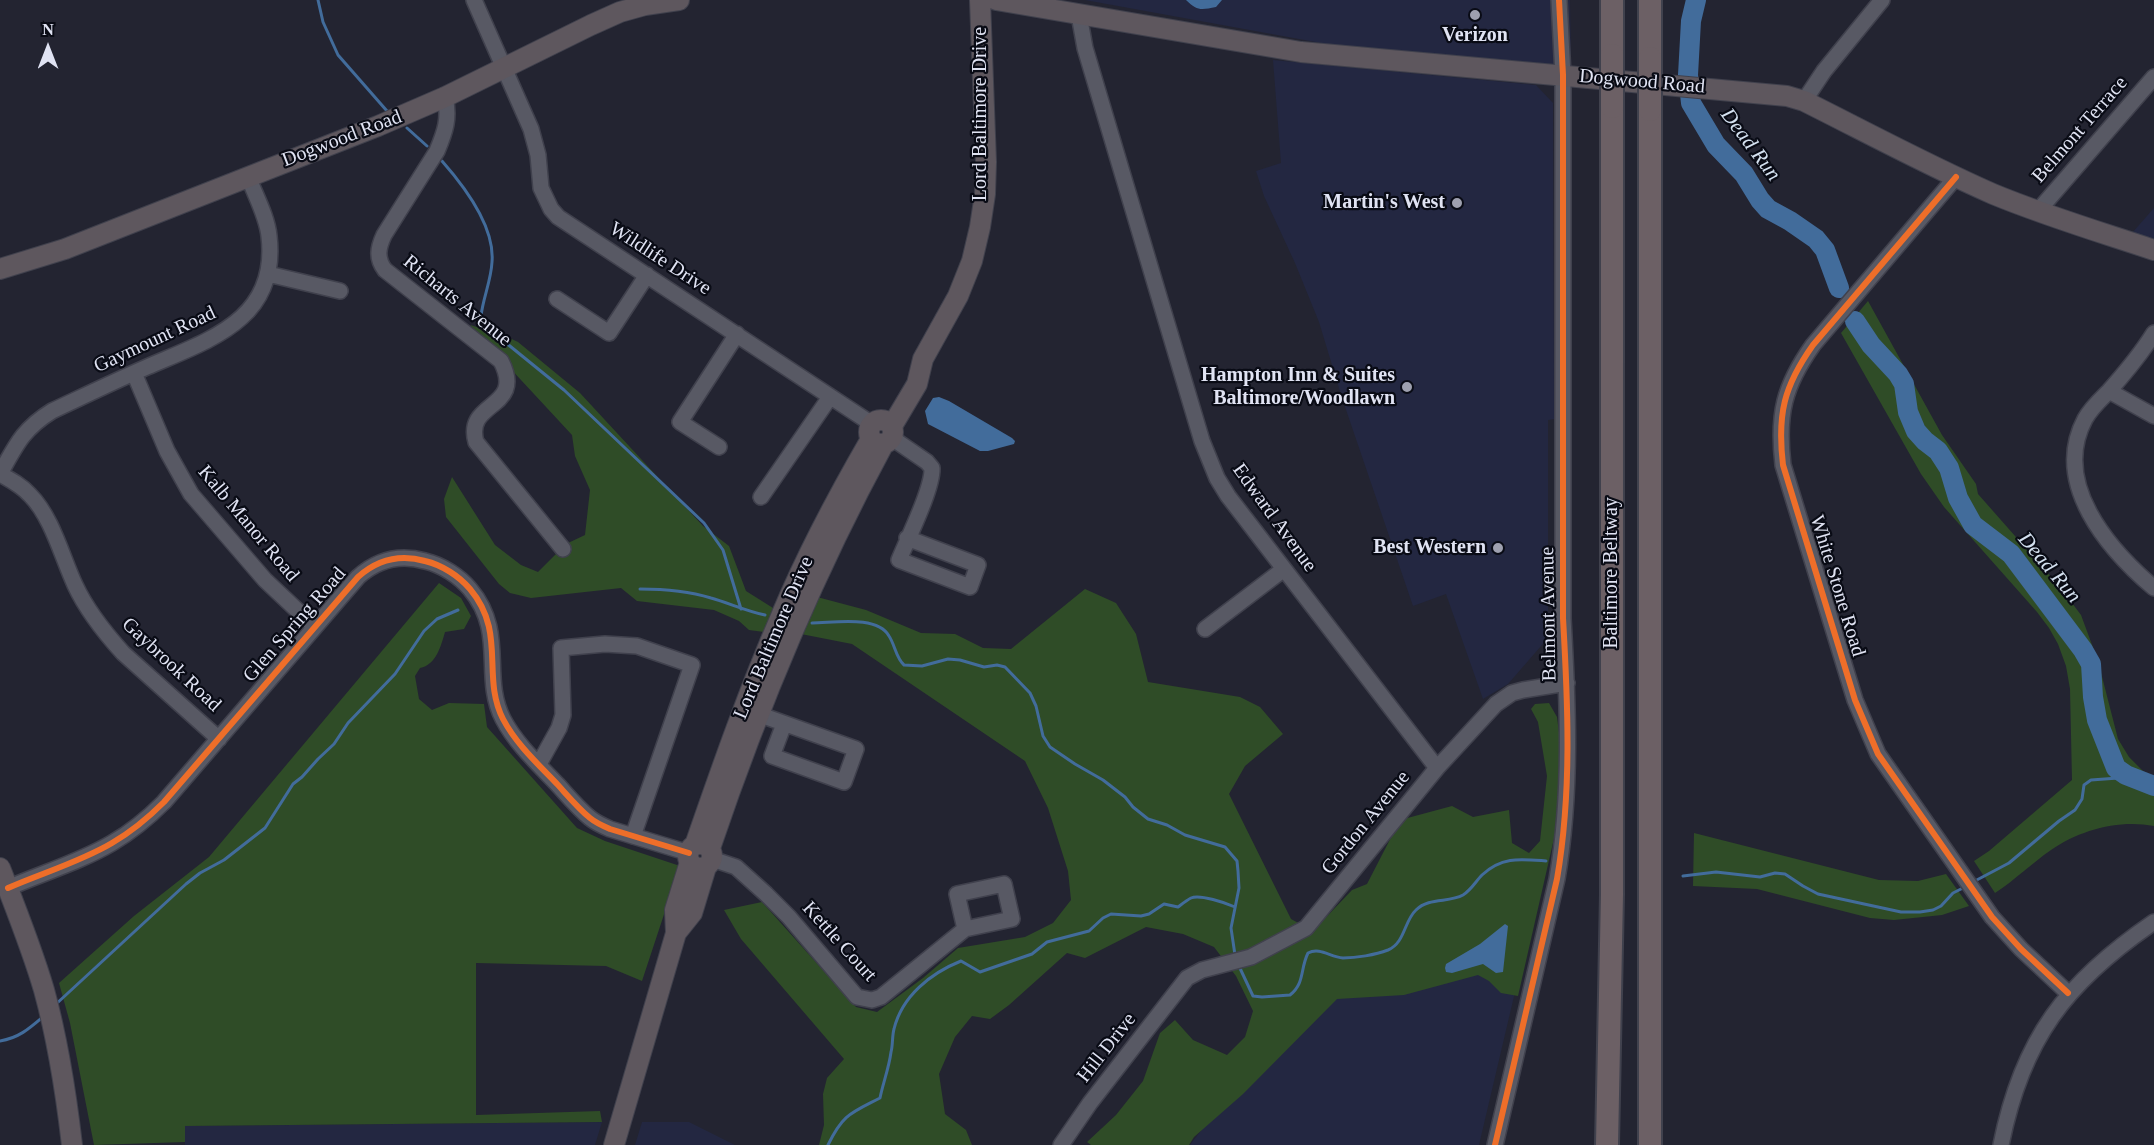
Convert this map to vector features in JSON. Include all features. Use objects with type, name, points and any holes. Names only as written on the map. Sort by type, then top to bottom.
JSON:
[{"type":"highway","name":"Baltimore Beltway","points":[[1607,1145],[1612,894],[1612,0]]},
{"type":"highway","name":"Baltimore Beltway","points":[[1650,0],[1650,1145]]},
{"type":"highway","points":[[1650,1050],[1659,1145]]},
{"type":"main road","name":"Dogwood Road","points":[[0,269],[65,249],[378,126],[505,69],[620,12],[645,5],[679,0]]},
{"type":"main road","name":"Lord Baltimore Drive","points":[[614,1145],[676,933],[675,910],[700,856],[780,658],[905,377],[923,359],[958,296],[972,261],[985,194],[986,162],[980,0]]},
{"type":"main road","name":"Dogwood Road","points":[[996,0],[1301,52],[1777,94],[1804,101],[1956,177],[2037,211],[2154,250]]},
{"type":"main road","name":"Lord Baltimore Drive","points":[[700,856],[734,732],[782,613],[823,526],[882,432]]},
{"type":"main road","points":[[0,868],[33,954],[52,1021],[72,1145]]},
{"type":"street","name":"Wildlife Drive","points":[[474,0],[533,135],[538,155],[541,188],[551,209],[558,217],[927,462],[932,468],[932,480],[907,538],[899,560],[970,586],[978,565],[907,538]]},
{"type":"street","name":"Belmont Avenue","points":[[1495,1145],[1547,924],[1564,839],[1568,758],[1563,618],[1563,75],[1559,0]]},
{"type":"street","points":[[1804,101],[1824,72],[1882,0]]},
{"type":"street","name":"Edward Avenue","points":[[1079,15],[1085,48],[1208,460],[1228,496],[1437,768]]},
{"type":"street","name":"Belmont Terrace","points":[[2037,211],[2154,77]]},
{"type":"street","name":"Richarts Avenue","points":[[445,97],[448,111],[443,137],[437,152],[384,235],[379,246],[380,263],[385,270],[501,361],[508,386],[503,395],[480,415],[475,423],[476,442],[562,549]]},
{"type":"street","name":"Gaymount Road","points":[[0,474],[18,441],[37,420],[52,411],[226,332],[250,309],[268,274],[269,234],[248,176]]},
{"type":"street","name":"White Stone Road","points":[[1956,177],[1795,370],[1787,393],[1780,431],[1783,465],[1855,700],[1878,754],[1992,917],[2021,949],[2068,993]]},
{"type":"street","points":[[268,274],[340,291]]},
{"type":"street","points":[[557,299],[609,333],[647,275]]},
{"type":"street","points":[[2154,333],[2093,408],[2080,432],[2075,465],[2083,501],[2091,517],[2108,541],[2137,574],[2154,588]]},
{"type":"street","points":[[719,447],[680,422],[736,334]]},
{"type":"street","name":"Kalb Manor Road","points":[[134,373],[167,451],[191,494],[265,580],[315,627]]},
{"type":"street","points":[[2109,391],[2154,416]]},
{"type":"street","points":[[761,497],[830,397]]},
{"type":"street","name":"Gaybrook Road","points":[[0,474],[18,484],[38,504],[76,587],[97,623],[109,638],[219,739]]},
{"type":"street","name":"Glen Spring Road","points":[[8,888],[94,852],[130,831],[164,802],[358,577],[369,567],[397,558],[416,558],[433,562],[449,571],[464,582],[484,609],[490,624],[495,694],[498,707],[509,729],[588,817],[610,829],[700,856]]},
{"type":"street","points":[[1204,629],[1284,569]]},
{"type":"street","points":[[539,765],[559,728],[563,715],[561,648],[604,644],[637,646],[692,665],[633,836]]},
{"type":"street","name":"Gordon Avenue","points":[[1187,978],[1202,970],[1237,961],[1272,947],[1306,928],[1437,768],[1496,704],[1523,690],[1566,683]]},
{"type":"street","points":[[758,714],[856,749],[844,782],[772,756],[784,724]]},
{"type":"street","name":"Kettle Court","points":[[700,856],[736,867],[789,917],[857,997],[864,1000],[881,997],[965,929]]},
{"type":"street","points":[[2001,1145],[2013,1097],[2028,1058],[2036,1041],[2068,993],[2100,961],[2154,922]]},
{"type":"street","name":"Hill Drive","points":[[1061,1145],[1090,1103],[1187,978]]},
{"type":"shaded area","points":[[1085,0],[1570,0],[1571,66],[1332,45]]},
{"type":"shaded area","points":[[1186,0],[1222,0],[1216,7],[1203,9],[1196,8]]},
{"type":"shaded area","points":[[1273,60],[1536,85],[1553,103],[1554,419],[1548,420],[1548,638],[1508,684],[1483,699],[1446,594],[1413,606],[1342,398],[1319,322],[1264,196],[1256,171],[1281,163]]},
{"type":"shaded area","points":[[2154,208],[2154,240],[2132,233]]},
{"type":"shaded area","points":[[939,397],[1012,438],[1015,441],[1014,444],[980,451],[928,424],[925,411],[933,398]]},
{"type":"shaded area","points":[[1543,873],[1479,1145],[1190,1145],[1335,956]]},
{"type":"shaded area","points":[[1505,924],[1508,926],[1503,972],[1496,973],[1483,964],[1452,973],[1446,972],[1446,964],[1480,944]]},
{"type":"shaded area","points":[[602,1122],[595,1145],[185,1145],[185,1126]]},
{"type":"shaded area","points":[[642,1122],[689,1122],[735,1145],[635,1145]]},
{"type":"green space","points":[[1868,301],[1942,435],[1976,484],[1978,494],[2060,587],[2081,615],[2098,661],[2118,739],[2129,757],[2143,771],[2154,777],[2154,826],[2114,825],[2074,837],[2051,850],[1995,893],[1974,861],[1989,851],[2072,780],[2070,689],[2066,666],[2058,644],[2037,612],[1944,507],[1921,474],[1841,333]]},
{"type":"green space","points":[[470,325],[501,334],[518,342],[580,393],[703,526],[729,546],[746,591],[773,608],[764,632],[749,630],[739,621],[714,610],[637,601],[621,588],[531,598],[510,593],[499,584],[446,517],[444,499],[452,477],[495,545],[521,565],[538,572],[566,544],[585,535],[590,490],[575,456],[572,435]]},
{"type":"green space","points":[[439,583],[461,598],[471,616],[464,629],[445,632],[434,659],[420,668],[415,676],[419,699],[432,710],[449,703],[484,704],[487,727],[577,828],[605,841],[680,866],[642,981],[606,966],[476,963],[476,1115],[600,1111],[602,1122],[185,1126],[185,1142],[94,1145],[70,1023],[59,983],[134,916],[209,857]]},
{"type":"green space","points":[[1085,589],[1116,603],[1136,634],[1148,682],[1240,697],[1260,707],[1283,734],[1245,766],[1229,794],[1291,919],[1313,931],[1352,890],[1367,884],[1400,820],[1452,806],[1473,817],[1509,810],[1512,843],[1529,853],[1540,841],[1547,776],[1538,722],[1531,709],[1535,704],[1549,703],[1557,717],[1561,748],[1555,834],[1518,996],[1501,993],[1489,981],[1478,975],[1404,995],[1337,999],[1243,1094],[1194,1137],[1189,1145],[1091,1145],[1087,1142],[1116,1115],[1143,1081],[1160,1033],[1175,1020],[1193,1040],[1227,1055],[1245,1037],[1253,1011],[1236,976],[1214,947],[1183,934],[1146,927],[1085,958],[1067,953],[1009,1005],[990,1019],[972,1016],[955,1037],[939,1074],[945,1114],[966,1130],[972,1145],[819,1145],[824,1125],[823,1094],[827,1078],[844,1059],[741,939],[724,910],[762,902],[856,1007],[877,1012],[923,978],[958,948],[1025,937],[1053,923],[1071,900],[1068,871],[1048,808],[1025,761],[852,644],[801,634],[817,597],[866,610],[921,633],[955,634],[983,648],[1011,649]]},
{"type":"green space","points":[[1694,833],[1879,880],[1918,881],[1946,874],[1969,906],[1942,915],[1894,920],[1870,918],[1757,889],[1693,886]]},
{"type":"waterway","points":[[318,0],[323,22],[338,55],[387,111]]},
{"type":"waterway","name":"Dead Run","points":[[1696,0],[1691,21],[1688,75],[1691,103],[1716,145],[1744,174],[1768,209],[1816,239],[1825,250],[1839,288]]},
{"type":"waterway","points":[[407,128],[427,146]]},
{"type":"waterway","points":[[442,161],[460,182],[489,235],[492,262],[481,316],[484,325],[564,390],[704,523],[723,550],[741,609]]},
{"type":"waterway","name":"Dead Run","points":[[1855,321],[1871,345],[1898,374],[1904,384],[1908,412],[1916,431],[1938,451],[1949,468],[1958,498],[1973,525],[2011,554],[2083,650],[2091,664],[2097,720],[2116,768],[2126,775],[2154,786]]},
{"type":"waterway","points":[[640,589],[693,594],[765,615]]},
{"type":"waterway","points":[[55,1005],[186,884],[200,873],[224,860],[265,828],[293,784],[334,744],[348,723],[395,674],[424,631],[437,619],[458,610]]},
{"type":"waterway","points":[[812,623],[854,622],[875,625],[889,636],[904,665],[922,666],[948,659],[984,667],[997,665],[1005,667],[1030,693],[1036,706],[1043,736],[1050,747],[1103,780],[1148,819],[1167,825],[1185,835],[1225,847],[1237,861],[1239,888],[1231,928],[1235,955]]},
{"type":"waterway","points":[[1973,882],[2009,863],[2075,810],[2082,799],[2084,785],[2091,780],[2132,777]]},
{"type":"waterway","points":[[1238,964],[1253,996],[1290,995],[1298,986],[1308,953],[1317,951],[1348,958],[1388,950],[1398,942],[1412,915],[1421,906],[1463,895],[1489,869],[1504,862],[1512,860],[1546,861]]},
{"type":"waterway","points":[[1683,876],[1716,872],[1760,877],[1775,873],[1785,874],[1818,894],[1901,912],[1933,910],[1941,906],[1953,893],[1965,887]]},
{"type":"waterway","points":[[828,1145],[843,1120],[880,1098],[898,1017],[919,987],[939,972],[961,961],[980,972],[1032,954],[1047,942],[1089,931],[1111,914],[1141,916],[1149,914],[1164,904],[1178,907],[1195,897],[1235,907]]},
{"type":"waterway","points":[[0,1041],[19,1035],[44,1016]]},
{"type":"cycle path","points":[[1495,1145],[1557,879],[1567,781],[1568,748],[1563,618],[1563,75],[1559,0]]},
{"type":"cycle path","points":[[1956,177],[1813,345],[1803,360],[1789,388],[1782,415],[1783,465],[1855,700],[1878,754],[1992,917],[2021,949],[2068,993]]},
{"type":"cycle path","points":[[8,888],[100,850],[146,819],[164,802],[358,577],[373,566],[389,560],[407,558],[425,561],[444,568],[466,584],[481,605],[488,622],[494,687],[503,719],[521,746],[577,806],[592,820],[610,829],[689,853]]},
{"type":"place","name":"Verizon","points":[[1475,15]]},
{"type":"place","name":"Martin's West","points":[[1457,203]]},
{"type":"place","name":"Hampton Inn & Suites Baltimore/Woodlawn","points":[[1407,387]]},
{"type":"place","name":"Best Western","points":[[1498,548]]}]
